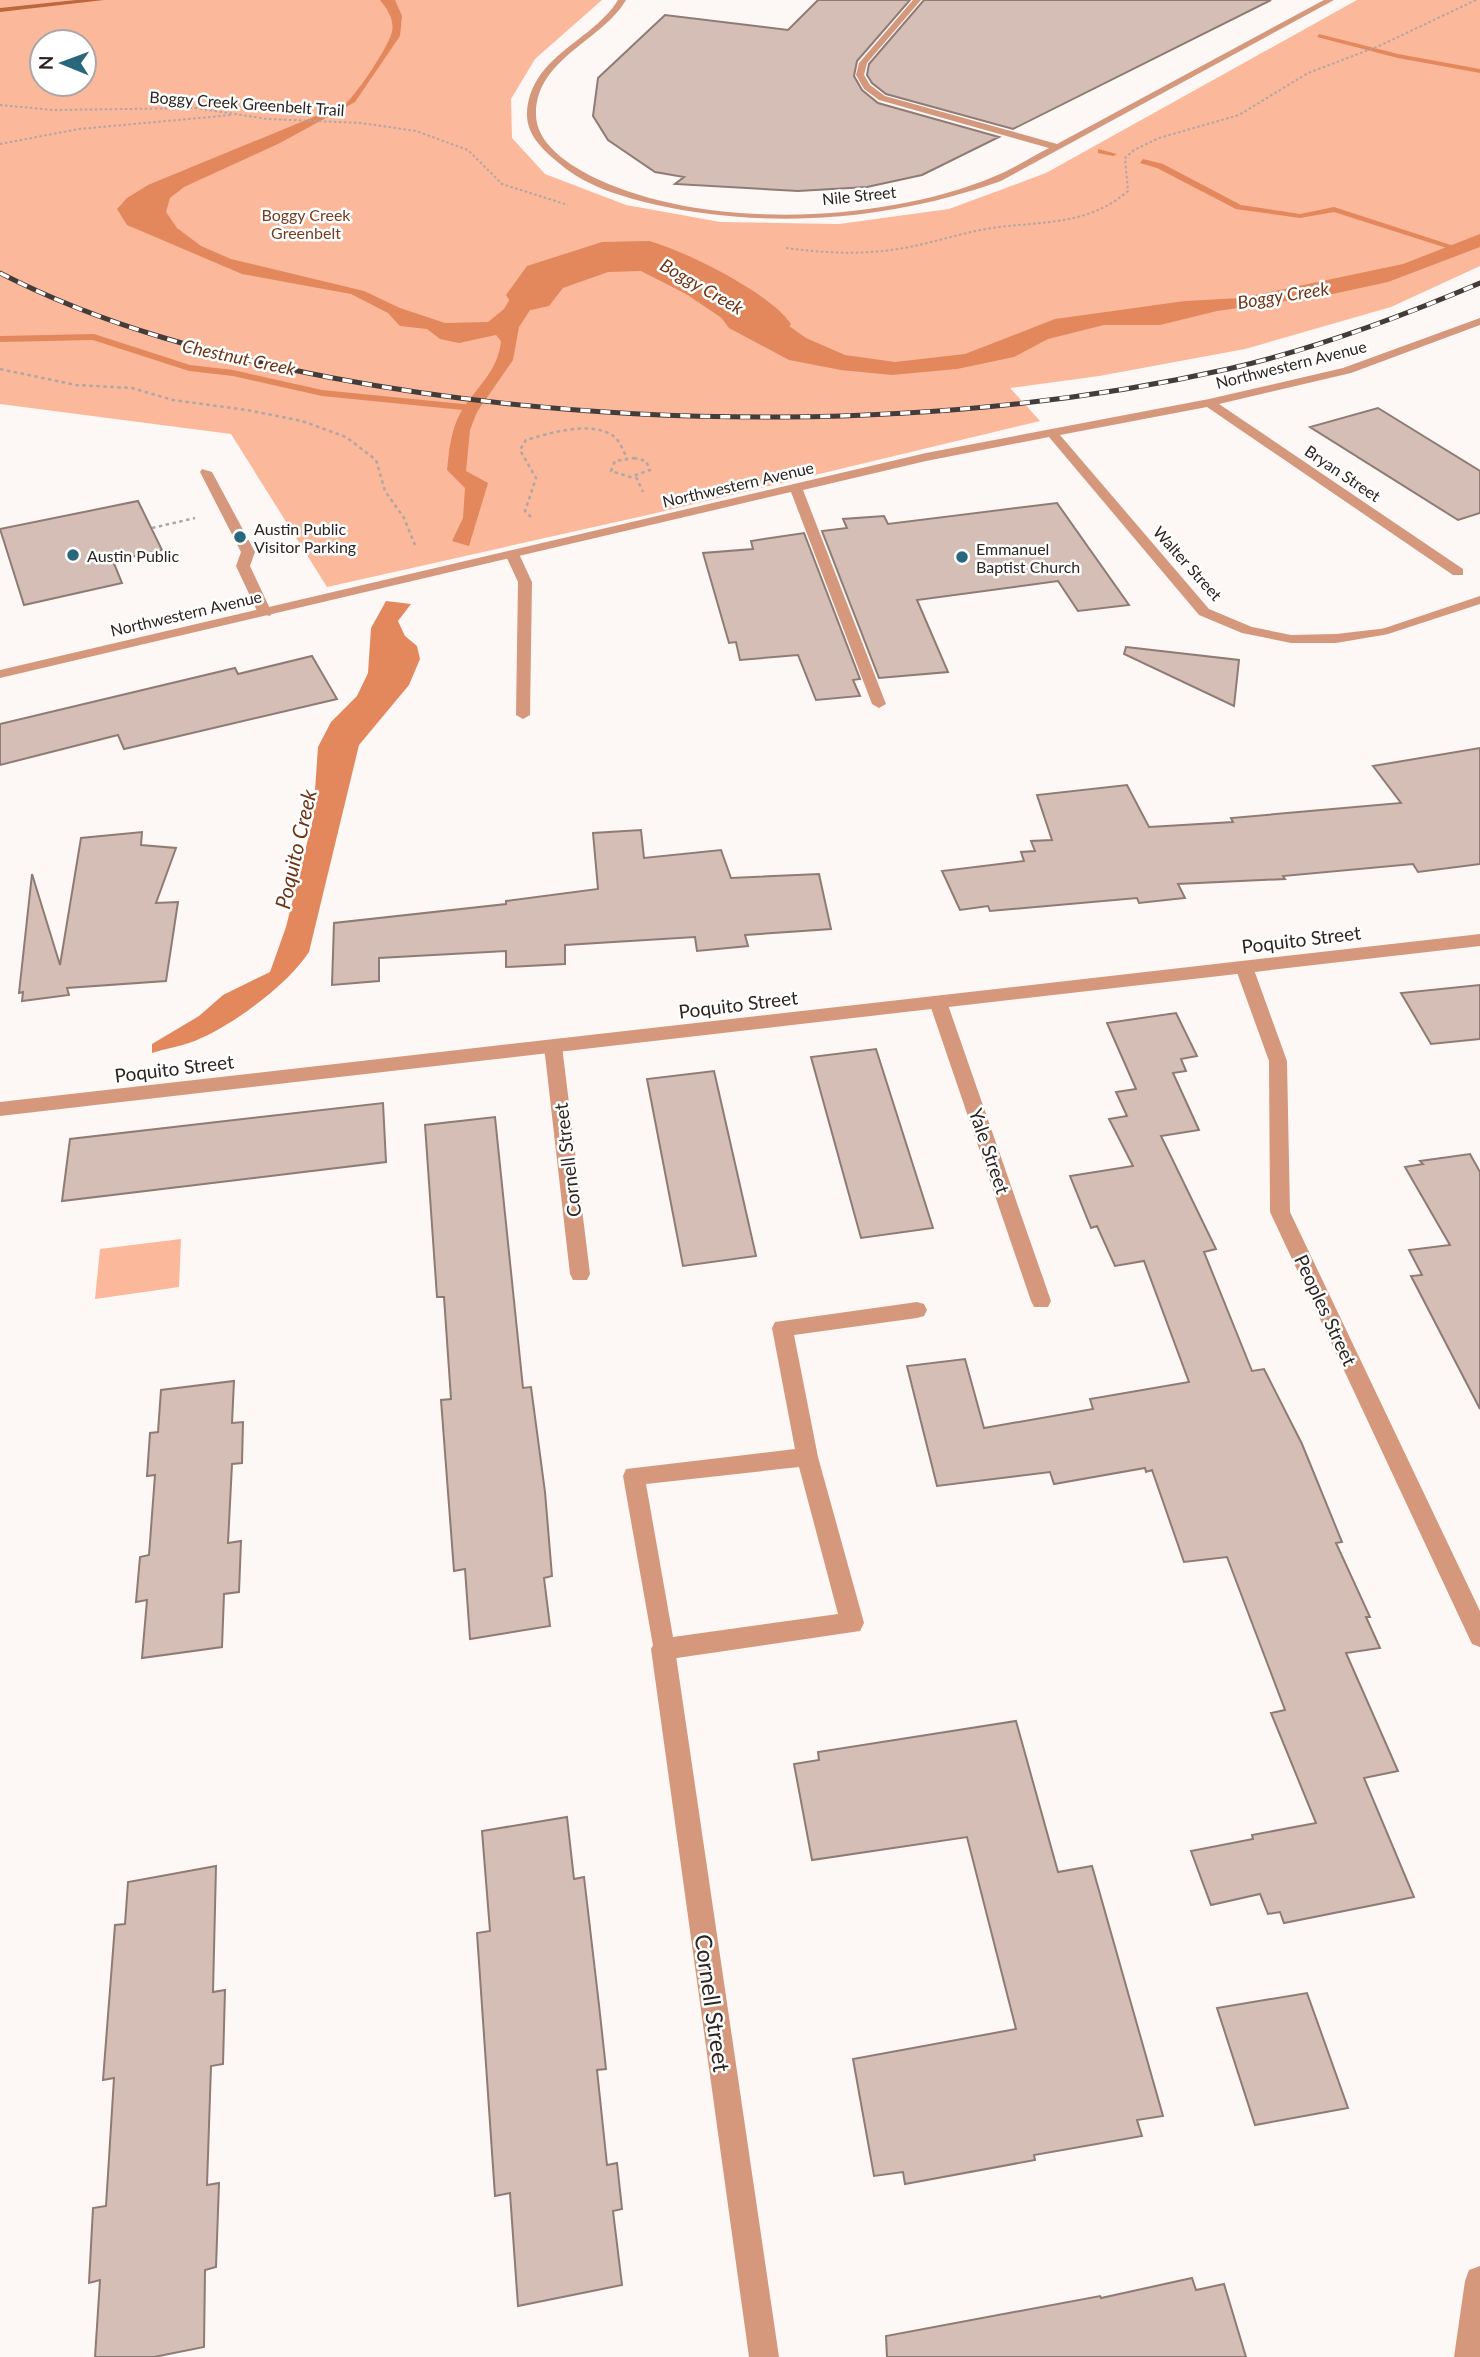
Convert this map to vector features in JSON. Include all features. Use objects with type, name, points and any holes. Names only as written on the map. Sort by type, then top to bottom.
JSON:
[{"type":"main road","points":[[0,10],[100,0]]},
{"type":"street","name":"Nile Street","points":[[622,0],[558,59],[540,84],[531,110],[536,137],[561,164],[599,184],[644,198],[705,209],[766,215],[825,215],[894,208],[953,196],[998,179],[1329,0]]},
{"type":"street","points":[[917,0],[863,63],[860,75],[867,87],[882,98],[908,107],[1058,146]]},
{"type":"street","name":"Northwestern Avenue","points":[[0,674],[1050,431],[1209,403],[1347,372],[1480,321]]},
{"type":"street","name":"Bryan Street","points":[[1209,403],[1458,572]]},
{"type":"street","name":"Walter Street","points":[[1050,431],[1204,611],[1230,626],[1266,637],[1311,642],[1383,631],[1480,600]]},
{"type":"street","points":[[206,472],[248,552],[243,566],[265,613]]},
{"type":"street","points":[[796,488],[879,704]]},
{"type":"street","points":[[513,556],[525,582],[523,715]]},
{"type":"street","name":"Poquito Street","points":[[0,1109],[1480,940]]},
{"type":"street","name":"Peoples Street","points":[[1244,967],[1278,1061],[1280,1213],[1480,1636]]},
{"type":"street","name":"Yale Street","points":[[938,1002],[1041,1301]]},
{"type":"street","name":"Cornell Street","points":[[553,1046],[580,1274]]},
{"type":"street","points":[[663,1649],[852,1623],[807,1457],[782,1328],[917,1310]]},
{"type":"street","name":"Cornell Street","points":[[764,2357],[663,1649],[634,1476],[807,1457]]},
{"type":"street","points":[[1469,2357],[1480,2280]]},
{"type":"path","points":[[780,247],[820,252],[871,252],[990,228],[1058,221],[1099,212],[1117,203],[1128,191],[1125,158],[1130,152],[1164,137],[1231,118],[1275,96],[1300,78],[1378,47],[1476,0]]},
{"type":"path","name":"Boggy Creek Greenbelt Trail","points":[[0,105],[53,110],[172,107],[416,131],[449,141]]},
{"type":"path","points":[[0,144],[79,129],[240,114]]},
{"type":"path","points":[[0,369],[76,385],[132,388],[173,400],[247,410],[302,421],[346,437],[376,460],[385,491],[404,518],[413,543],[424,551]]},
{"type":"path","points":[[533,519],[525,511],[536,478],[520,450],[526,440],[562,431],[606,433],[617,440],[627,458]]},
{"type":"path","points":[[627,458],[646,461],[650,470],[630,477],[611,471],[615,461],[627,458]]},
{"type":"path","points":[[152,528],[227,511]]},
{"type":"green space","name":"Boggy Creek Greenbelt","points":[[0,0],[602,0],[535,59],[511,99],[512,138],[545,174],[626,205],[720,222],[839,224],[949,209],[1046,173],[1357,0],[1480,0],[1480,266],[1391,307],[1245,349],[1099,376],[1010,388],[1040,421],[652,514],[327,587],[231,434],[0,404]]},
{"type":"green space","points":[[181,1239],[179,1287],[95,1299],[100,1249]]},
{"type":"water","points":[[380,0],[395,0],[402,16],[400,36],[355,102],[280,143],[184,187],[170,198],[166,212],[177,228],[201,246],[231,259],[364,291],[400,308],[445,323],[488,322],[504,309],[514,292],[531,277],[561,262],[608,251],[636,253],[744,294],[806,338],[845,355],[895,362],[965,354],[1055,319],[1185,301],[1241,298],[1403,264],[1480,234],[1480,247],[1388,282],[1328,295],[1217,311],[1160,325],[1104,325],[1048,339],[1014,357],[957,369],[892,375],[841,370],[789,360],[729,328],[709,301],[640,269],[596,263],[561,274],[547,284],[519,327],[513,360],[477,412],[470,430],[466,471],[488,483],[469,546],[452,541],[463,518],[465,488],[447,470],[458,419],[496,362],[501,341],[496,335],[459,343],[440,339],[427,329],[400,326],[388,313],[351,294],[242,274],[127,225],[117,209],[127,198],[148,185],[345,104],[371,71],[391,35],[392,21]]},
{"type":"water","points":[[386,601],[411,604],[398,621],[405,636],[417,646],[420,659],[409,685],[359,745],[309,952],[271,992],[221,1028],[189,1043],[152,1053],[152,1044],[199,1016],[223,995],[270,972],[286,927],[313,819],[318,747],[331,722],[357,696],[368,673],[371,628]]},
{"type":"building","points":[[818,0],[910,0],[857,61],[854,76],[862,90],[878,103],[999,137],[922,175],[867,187],[798,191],[675,184],[684,177],[655,172],[608,140],[593,116],[598,78],[665,15],[788,30]]},
{"type":"building","points":[[924,0],[1271,0],[1013,129],[886,94],[872,83],[867,75],[869,64]]},
{"type":"building","points":[[1378,408],[1480,471],[1480,513],[1458,520],[1310,427]]},
{"type":"building","name":"Austin Public","points":[[138,501],[162,550],[113,561],[122,583],[24,605],[0,529]]},
{"type":"building","points":[[1057,503],[1129,605],[1078,611],[1058,581],[917,600],[948,672],[879,678],[822,531],[847,528],[843,519],[884,516],[888,524]]},
{"type":"building","points":[[804,533],[860,679],[853,680],[860,696],[816,700],[798,655],[740,660],[736,642],[729,643],[703,553],[753,549],[751,541]]},
{"type":"building","points":[[1126,647],[1239,660],[1234,706],[1124,654]]},
{"type":"building","points":[[312,656],[337,699],[124,749],[118,735],[0,765],[0,724],[235,668],[238,674]]},
{"type":"building","points":[[1480,748],[1480,864],[1418,872],[1413,864],[1283,876],[1285,879],[1178,884],[1185,898],[1139,903],[1137,898],[990,911],[988,906],[960,910],[942,871],[1024,861],[1021,852],[1035,851],[1031,841],[1052,840],[1037,795],[1127,785],[1149,827],[1233,822],[1231,818],[1401,803],[1373,766]]},
{"type":"building","points":[[641,830],[644,858],[721,850],[731,878],[819,874],[831,929],[745,935],[748,946],[697,951],[695,937],[565,945],[565,964],[506,967],[506,951],[379,958],[379,981],[332,985],[334,923],[506,904],[506,901],[598,889],[593,833]]},
{"type":"building","points":[[142,832],[141,845],[176,848],[156,903],[178,902],[166,981],[67,988],[69,995],[22,1001],[23,992],[19,993],[32,874],[60,965],[81,838]]},
{"type":"building","points":[[1480,985],[1480,1039],[1431,1044],[1401,993]]},
{"type":"building","points":[[1176,1013],[1197,1056],[1181,1059],[1186,1071],[1173,1073],[1199,1130],[1161,1136],[1216,1249],[1204,1252],[1252,1371],[1264,1369],[1302,1444],[1342,1542],[1336,1543],[1370,1617],[1366,1617],[1380,1648],[1346,1653],[1398,1771],[1364,1778],[1414,1897],[1284,1923],[1280,1912],[1268,1914],[1260,1894],[1211,1905],[1191,1851],[1253,1839],[1252,1835],[1316,1823],[1271,1713],[1285,1710],[1227,1557],[1184,1562],[1152,1470],[1146,1472],[1145,1468],[1054,1484],[1050,1472],[937,1486],[907,1366],[965,1359],[984,1428],[1093,1409],[1090,1399],[1189,1382],[1144,1261],[1115,1266],[1097,1226],[1091,1228],[1070,1176],[1133,1166],[1109,1119],[1127,1116],[1116,1092],[1136,1089],[1107,1023]]},
{"type":"building","points":[[876,1049],[933,1228],[861,1238],[811,1057]]},
{"type":"building","points":[[714,1071],[756,1256],[683,1266],[647,1079]]},
{"type":"building","points":[[383,1103],[386,1162],[62,1201],[70,1139]]},
{"type":"building","points":[[495,1117],[523,1388],[531,1387],[545,1492],[552,1576],[544,1578],[550,1626],[470,1639],[465,1569],[454,1571],[441,1400],[451,1399],[444,1297],[437,1297],[425,1125]]},
{"type":"building","points":[[1470,1154],[1480,1172],[1480,1409],[1411,1276],[1422,1275],[1409,1250],[1450,1245],[1405,1167],[1423,1164],[1420,1161]]},
{"type":"building","points":[[234,1381],[232,1423],[243,1422],[242,1463],[232,1464],[228,1543],[241,1541],[239,1592],[224,1594],[222,1647],[142,1658],[147,1600],[136,1602],[140,1557],[149,1555],[155,1475],[147,1476],[150,1433],[158,1432],[161,1390]]},
{"type":"building","points":[[1016,1721],[1058,1872],[1092,1866],[1163,2116],[1137,2120],[1142,2136],[1034,2155],[1035,2160],[905,2184],[903,2172],[874,2176],[853,2059],[1016,2029],[967,1837],[812,1860],[794,1764],[819,1760],[818,1752]]},
{"type":"building","points":[[567,1817],[574,1879],[584,1877],[606,2069],[597,2070],[607,2165],[617,2163],[622,2209],[613,2211],[622,2285],[518,2306],[510,2193],[495,2196],[477,1933],[490,1931],[482,1831]]},
{"type":"building","points":[[216,1866],[213,1992],[225,1990],[223,2064],[211,2066],[207,2185],[219,2183],[216,2267],[205,2270],[204,2347],[154,2357],[95,2357],[100,2280],[89,2283],[93,2208],[106,2206],[114,2078],[103,2080],[115,1925],[125,1924],[128,1882]]},
{"type":"building","points":[[1307,1993],[1348,2108],[1255,2125],[1217,2008]]},
{"type":"building","points":[[1192,2278],[1196,2290],[1224,2284],[1246,2357],[887,2357],[886,2336],[1100,2296],[1101,2298]]},
{"type":"waterway","points":[[1319,36],[1398,56],[1480,71]]},
{"type":"waterway","points":[[1101,151],[1113,154]]},
{"type":"waterway","points":[[1143,161],[1160,166],[1239,207],[1300,216],[1334,209],[1459,249]]},
{"type":"waterway","name":"Boggy Creek","points":[[531,295],[545,277],[602,257],[649,256],[704,283],[765,324]]},
{"type":"waterway","name":"Chestnut Creek","points":[[0,339],[94,337],[189,368],[233,373],[322,393],[473,408]]},
{"type":"railway","points":[[0,273],[80,309],[121,324],[247,360],[333,378],[440,395],[552,408],[666,415],[781,417],[896,414],[1010,404],[1121,390],[1228,369],[1293,352],[1387,320],[1480,283]]},
{"type":"place","name":"Austin Public Visitor Parking","points":[[240,537]]},
{"type":"place","name":"Austin Public","points":[[73,555]]},
{"type":"place","name":"Emmanuel Baptist Church","points":[[962,557]]},
{"type":"water label","name":"Poquito Creek","points":[[295,849]]}]
